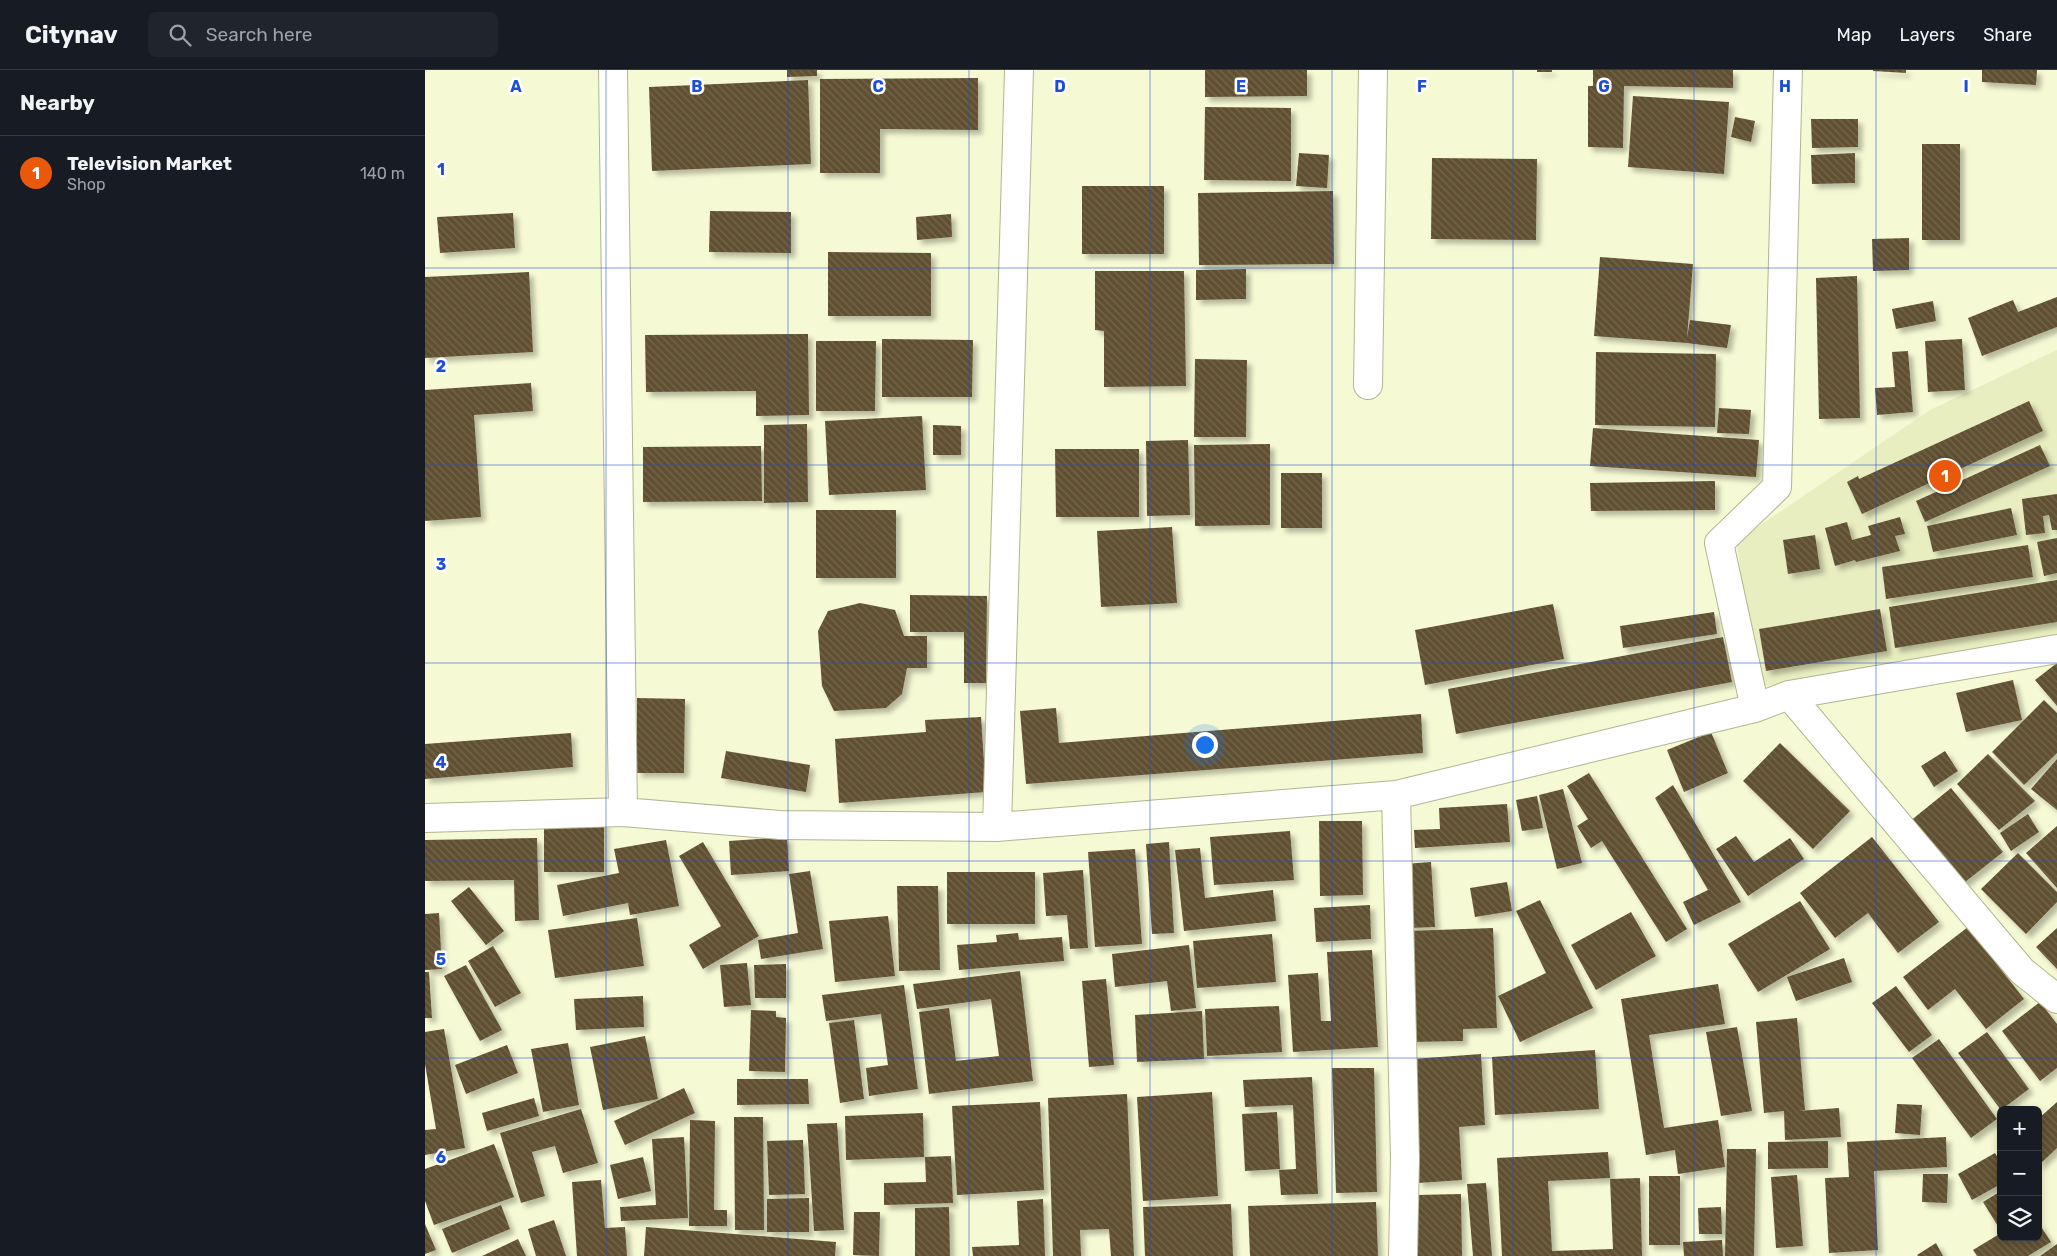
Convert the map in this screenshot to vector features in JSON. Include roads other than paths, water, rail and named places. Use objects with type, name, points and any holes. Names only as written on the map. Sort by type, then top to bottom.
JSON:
[{"type":"street","points":[[613,70],[623,812]]},
{"type":"street","points":[[997,827],[1019,70]]},
{"type":"street","points":[[1368,385],[1373,70]]},
{"type":"street","points":[[1755,708],[1719,543],[1777,487],[1788,70]]},
{"type":"street","points":[[425,818],[623,812],[780,825],[997,827],[1396,795],[1755,708],[1789,695],[2057,649]]},
{"type":"street","points":[[1789,695],[2023,971],[2057,999]]},
{"type":"street","points":[[1396,795],[1404,1148],[1403,1256]]},
{"type":"place","name":"Television Market","points":[[1945,476]]}]
